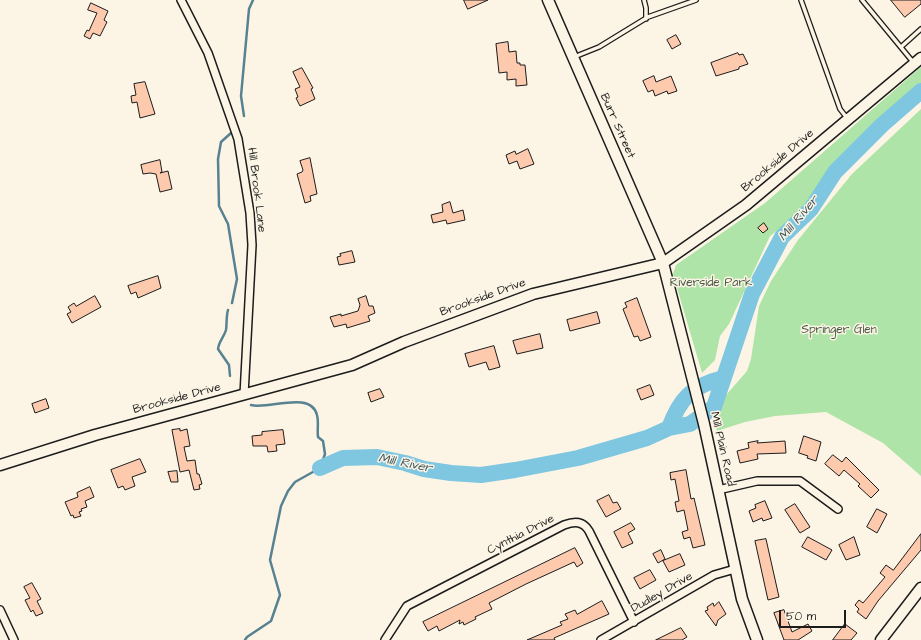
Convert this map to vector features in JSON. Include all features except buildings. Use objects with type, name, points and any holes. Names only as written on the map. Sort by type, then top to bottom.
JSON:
[{"type":"main road","name":"Burr Street","points":[[548,0],[663,263]]},
{"type":"main road","name":"Brookside Drive","points":[[0,465],[90,436],[352,365],[404,342],[533,294],[663,263],[746,205],[918,61]]},
{"type":"main road","name":"Mill Plain Road","points":[[663,263],[704,424],[742,599],[757,640]]},
{"type":"main road","points":[[881,640],[921,588]]},
{"type":"street","name":"Hill Brook Lane","points":[[181,0],[208,53],[216,73],[238,139],[242,160],[250,213],[252,245],[244,395]]},
{"type":"street","points":[[718,490],[757,481],[800,481],[838,509]]},
{"type":"street","name":"Cynthia Drive","points":[[385,640],[407,606],[564,524],[575,522],[582,523],[589,531],[634,622]]},
{"type":"street","name":"Dudley Drive","points":[[601,640],[714,576],[735,569]]},
{"type":"street","points":[[0,610],[14,640]]},
{"type":"lane","points":[[644,0],[646,19]]},
{"type":"lane","points":[[572,57],[599,47],[646,19],[696,0]]},
{"type":"lane","points":[[801,0],[840,109],[848,119]]},
{"type":"lane","points":[[862,0],[901,47],[918,61]]},
{"type":"lane","points":[[901,47],[921,29]]},
{"type":"green space","name":"Riverside Park","points":[[921,67],[921,84],[876,124],[831,168],[813,199],[793,219],[770,236],[729,324],[720,336],[715,360],[702,373],[673,274],[676,265],[765,203]]},
{"type":"green space","name":"Springer Glen","points":[[921,109],[921,476],[883,443],[826,412],[775,416],[745,422],[717,431],[713,416],[727,394],[747,371],[751,359],[759,306],[771,281],[798,240],[852,174]]},
{"type":"waterway","points":[[244,116],[241,96],[249,9],[253,0]]},
{"type":"waterway","name":"Mill River","points":[[320,468],[343,458],[377,457],[424,469],[481,475],[578,458],[647,438],[669,428],[690,424],[714,407],[752,294],[782,237],[811,209],[835,172],[882,125],[921,91]]},
{"type":"waterway","points":[[231,133],[221,142],[218,159],[219,206],[228,224],[237,279],[232,303]]},
{"type":"waterway","points":[[228,310],[226,330],[218,349],[229,365],[230,376]]},
{"type":"waterway","name":"Mill River","points":[[669,428],[678,409],[688,395],[703,385],[723,378]]},
{"type":"waterway","name":"Mill River","points":[[245,640],[247,637],[271,621],[280,595],[270,560],[281,506],[288,491],[295,482],[320,468],[325,454],[323,441],[318,437],[317,415],[313,408],[307,404],[288,402],[258,406],[251,405]]}]
